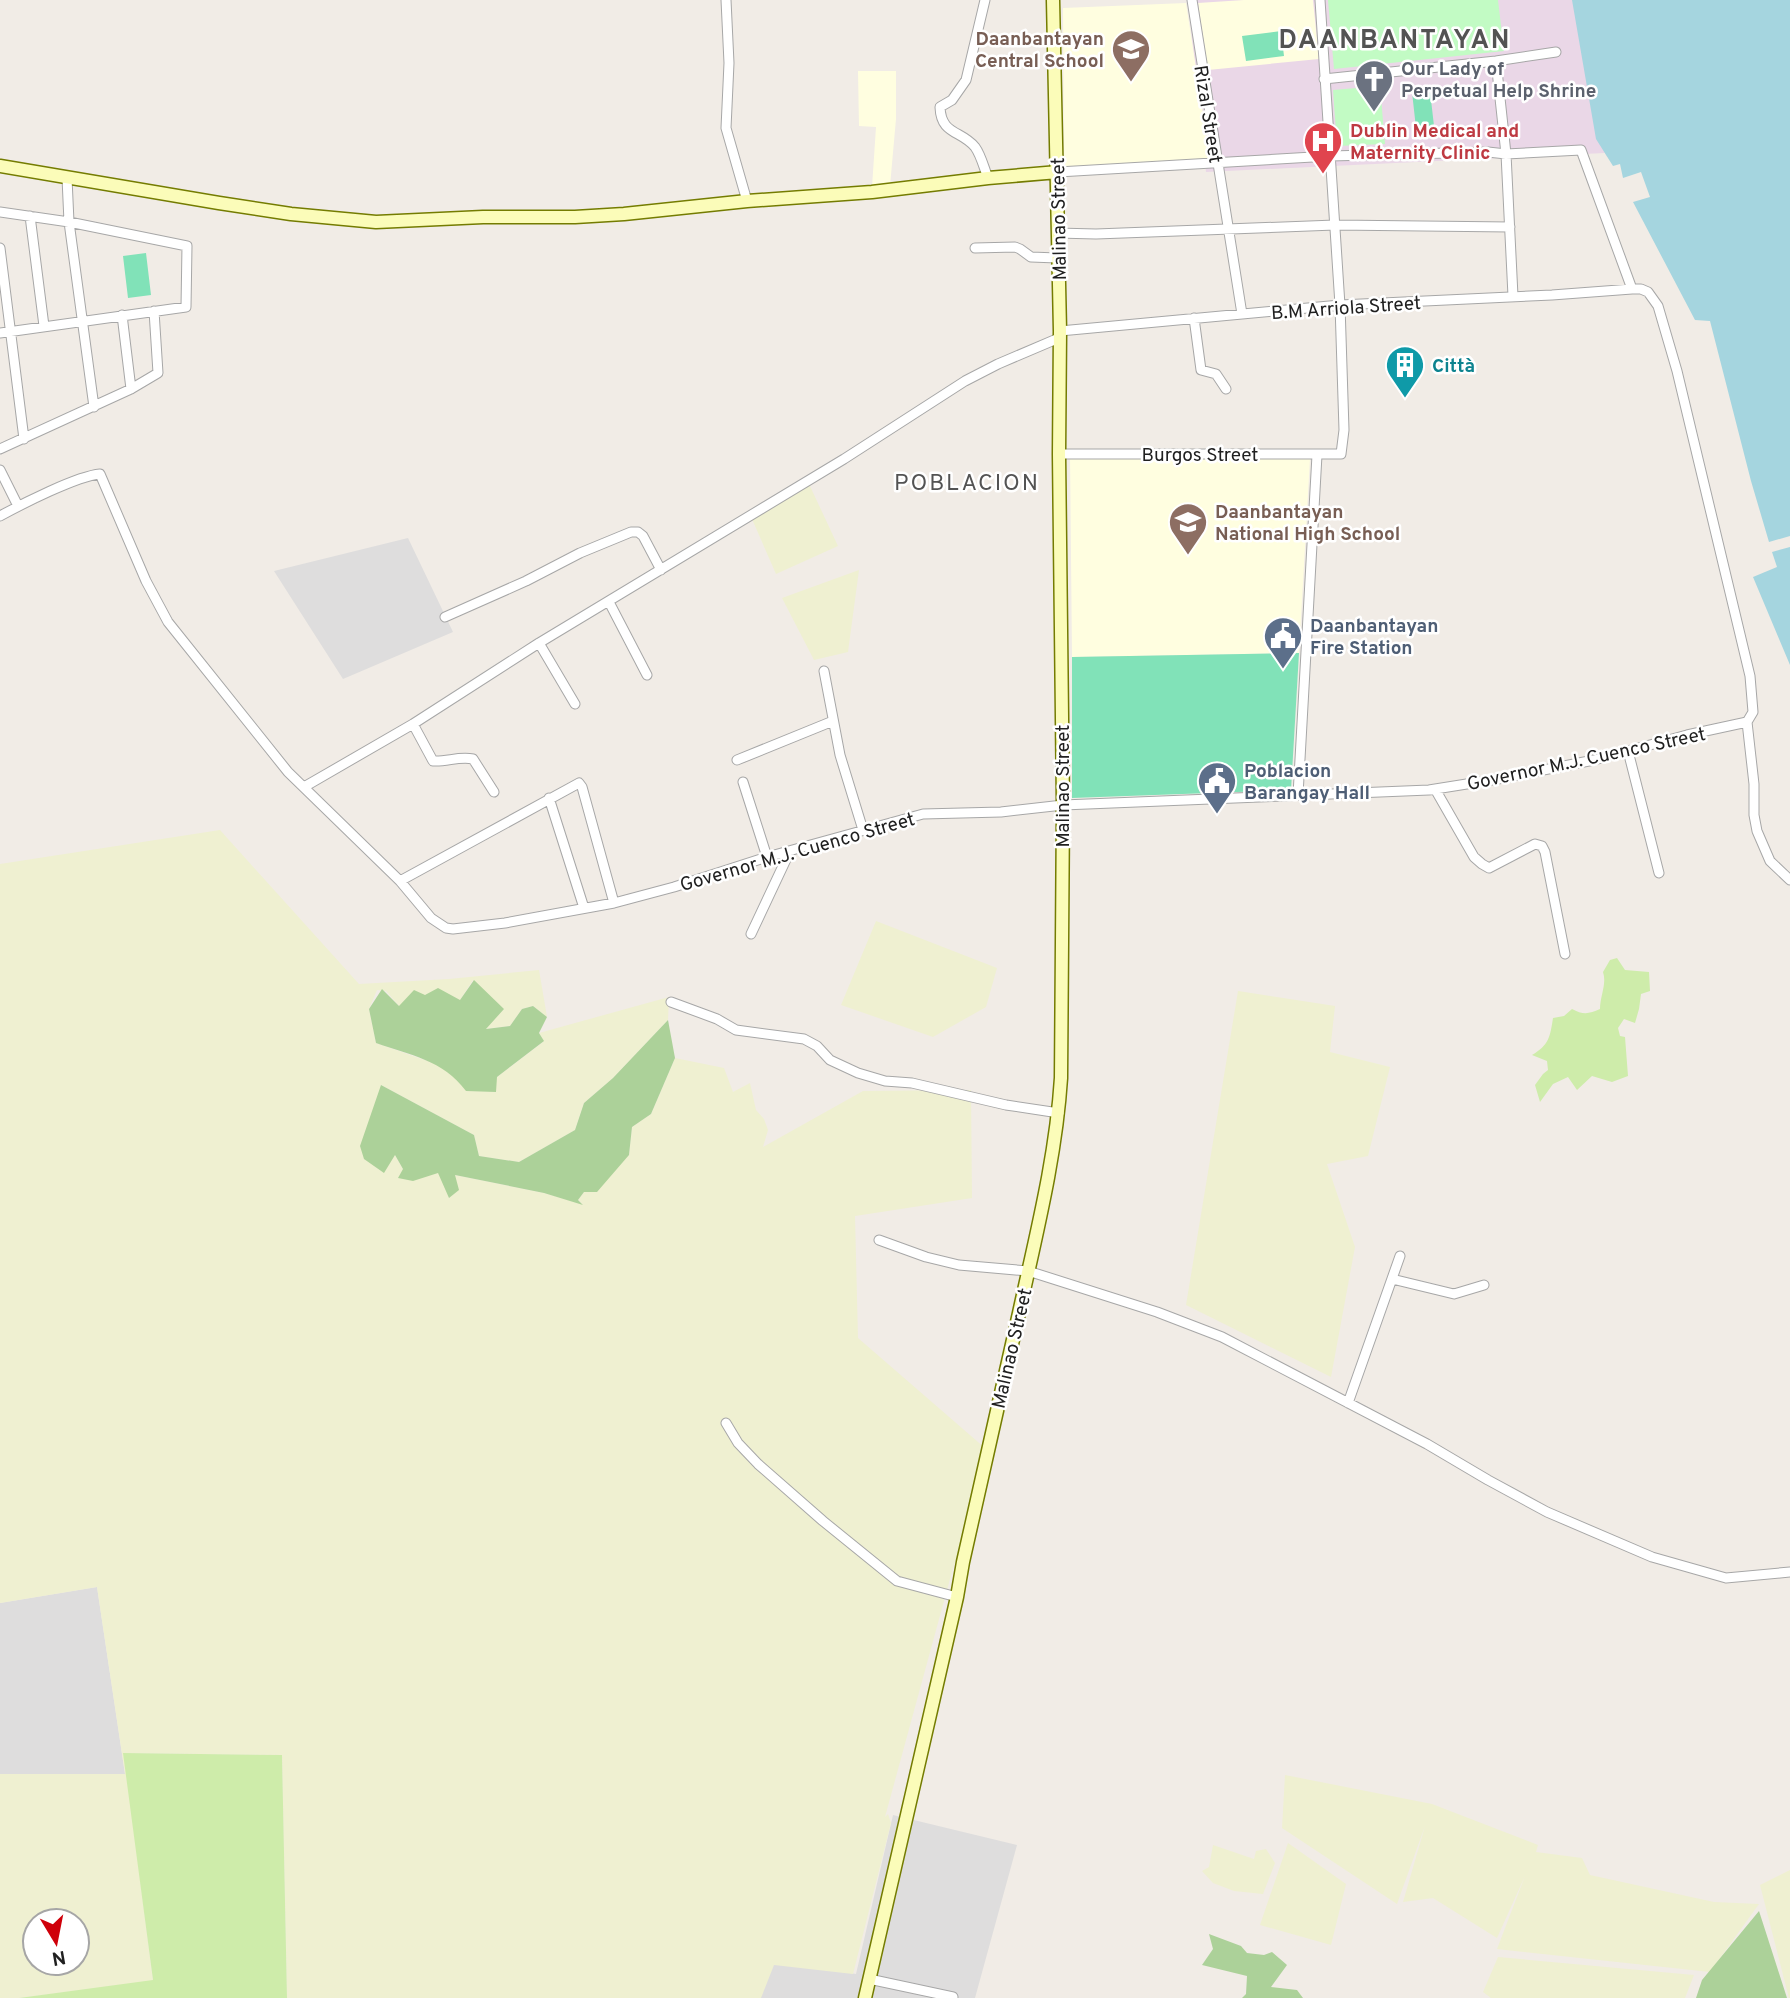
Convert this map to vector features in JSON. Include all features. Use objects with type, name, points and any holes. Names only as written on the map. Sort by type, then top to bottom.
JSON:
[{"type":"main road","name":"Malinao Street","points":[[865,1998],[957,1597],[1028,1271],[1059,1113],[1063,805],[1058,172],[1053,0]]},
{"type":"main road","points":[[0,166],[219,203],[363,222],[624,214],[1058,172]]},
{"type":"street","points":[[726,0],[729,63],[726,128],[747,201]]},
{"type":"street","points":[[985,0],[966,80],[952,100],[940,107],[940,116],[946,128],[974,146],[988,178]]},
{"type":"street","name":"Rizal Street","points":[[1192,0],[1242,314]]},
{"type":"street","points":[[1320,0],[1340,305]]},
{"type":"street","points":[[1324,79],[1556,52]]},
{"type":"street","points":[[1496,61],[1506,154],[1513,296]]},
{"type":"street","points":[[1058,172],[1330,156],[1488,152],[1506,154],[1581,150],[1632,289],[1648,292],[1658,306],[1677,371],[1750,676],[1753,712],[1747,722],[1757,831],[1770,861],[1790,880]]},
{"type":"street","points":[[66,178],[69,222],[94,407]]},
{"type":"street","points":[[0,212],[69,222],[187,246],[186,307],[5,332]]},
{"type":"street","points":[[30,216],[44,326]]},
{"type":"street","points":[[1057,233],[1096,234],[1335,225],[1510,227]]},
{"type":"street","points":[[975,248],[1015,247],[1031,257],[1058,258]]},
{"type":"street","points":[[0,248],[5,332],[24,439]]},
{"type":"street","name":"B.M Arriola Street","points":[[304,787],[413,724],[539,643],[844,459],[965,381],[1060,335],[1194,318],[1340,305],[1632,289]]},
{"type":"street","name":"Burgos Street","points":[[1059,454],[1341,454],[1344,430],[1340,305]]},
{"type":"street","points":[[0,449],[94,407],[158,373],[154,311]]},
{"type":"street","points":[[122,315],[131,389]]},
{"type":"street","points":[[1194,318],[1201,370],[1216,374],[1226,389]]},
{"type":"street","points":[[1298,795],[1317,455]]},
{"type":"street","points":[[0,470],[18,506]]},
{"type":"street","points":[[0,516],[86,477],[100,474],[146,581],[168,622],[288,772],[400,881],[579,783],[614,903]]},
{"type":"street","points":[[445,617],[631,532],[638,532],[643,536],[661,570]]},
{"type":"street","points":[[609,602],[647,675]]},
{"type":"street","points":[[539,643],[576,704]]},
{"type":"street","points":[[824,671],[840,755],[863,830]]},
{"type":"street","points":[[737,760],[832,721]]},
{"type":"street","name":"Governor M.J. Cuenco Street","points":[[400,881],[430,918],[446,928],[464,929],[614,903],[923,814],[1001,812],[1063,805],[1435,789],[1498,779],[1747,722]]},
{"type":"street","points":[[413,724],[432,761],[446,762],[462,757],[473,759],[494,792]]},
{"type":"street","points":[[1628,751],[1659,873]]},
{"type":"street","points":[[743,782],[767,857]]},
{"type":"street","points":[[1435,789],[1474,857],[1489,868],[1535,844],[1542,846],[1551,877],[1564,954]]},
{"type":"street","points":[[549,798],[584,908]]},
{"type":"street","points":[[751,934],[790,851]]},
{"type":"street","points":[[671,1002],[717,1018],[736,1030],[804,1039],[817,1046],[830,1060],[858,1073],[885,1081],[912,1083],[1006,1105],[1059,1113]]},
{"type":"street","points":[[879,1240],[926,1257],[959,1265],[1028,1271],[1157,1312],[1222,1337],[1427,1444],[1547,1512],[1652,1557],[1726,1578],[1790,1572]]},
{"type":"street","points":[[1348,1403],[1401,1256]]},
{"type":"street","points":[[1392,1279],[1454,1294],[1485,1285]]},
{"type":"street","points":[[726,1423],[738,1443],[758,1464],[897,1581],[957,1597]]},
{"type":"street","points":[[869,1979],[954,1997]]},
{"type":"shaded area","points":[[1188,0],[1587,0],[1607,157],[1605,153],[1206,172]]},
{"type":"shaded area","points":[[1313,0],[1319,59],[1208,70],[1198,3]]},
{"type":"shaded area","name":"Daanbantayan Central School","points":[[1186,3],[1210,158],[1064,169],[1063,8]]},
{"type":"shaded area","points":[[858,71],[896,71],[896,119],[890,186],[872,187],[876,127],[859,126]]},
{"type":"shaded area","name":"Daanbantayan National High School","points":[[1070,454],[1310,459],[1299,653],[1072,657]]},
{"type":"shaded area","points":[[809,484],[838,546],[776,574],[752,519]]},
{"type":"shaded area","points":[[408,538],[453,632],[343,679],[274,571]]},
{"type":"shaded area","points":[[859,570],[848,652],[814,660],[782,598]]},
{"type":"shaded area","points":[[220,830],[359,984],[539,970],[547,1017],[533,1006],[522,1009],[510,1026],[485,1029],[473,980],[460,1000],[399,1006],[386,991],[377,990],[369,1009],[376,1043],[439,1065],[458,1080],[497,1077],[543,1042],[539,1033],[669,997],[668,1020],[613,1078],[584,1103],[575,1130],[519,1162],[479,1156],[474,1135],[381,1085],[395,1155],[403,1169],[455,1175],[544,1193],[582,1204],[578,1200],[584,1192],[629,1155],[632,1127],[651,1114],[675,1058],[724,1068],[733,1092],[750,1083],[756,1110],[764,1119],[768,1130],[763,1147],[863,1091],[971,1090],[972,1198],[855,1216],[858,1338],[993,1455],[953,1568],[885,1817],[888,1814],[891,1823],[853,1974],[774,1965],[761,1998],[287,1998],[282,1755],[124,1753],[153,1981],[0,1998],[0,1774],[125,1774],[97,1587],[0,1603],[0,864]]},
{"type":"shaded area","points":[[876,921],[997,968],[986,1007],[933,1037],[841,1005]]},
{"type":"shaded area","points":[[1238,991],[1335,1006],[1330,1052],[1390,1067],[1368,1156],[1327,1164],[1355,1247],[1331,1377],[1186,1305]]},
{"type":"shaded area","points":[[97,1587],[125,1774],[0,1774],[0,1603]]},
{"type":"shaded area","points":[[1285,1775],[1432,1804],[1538,1845],[1536,1852],[1582,1858],[1590,1875],[1714,1902],[1759,1904],[1710,1972],[1497,1949],[1525,1876],[1497,1938],[1433,1898],[1403,1902],[1425,1826],[1397,1904],[1282,1828]]},
{"type":"shaded area","points":[[893,1815],[1017,1845],[975,1998],[749,1998],[761,1959],[856,1974]]},
{"type":"shaded area","points":[[1288,1843],[1346,1884],[1331,1945],[1260,1925]]},
{"type":"shaded area","points":[[1213,1845],[1254,1859],[1256,1851],[1266,1849],[1275,1863],[1263,1894],[1234,1891],[1213,1883],[1202,1871],[1209,1867]]},
{"type":"shaded area","points":[[1790,1870],[1790,1998],[1789,1998],[1760,1885]]},
{"type":"shaded area","points":[[1498,1957],[1694,1975],[1685,1998],[1491,1998],[1483,1992]]},
{"type":"green space","points":[[1328,0],[1498,0],[1504,51],[1334,69]]},
{"type":"green space","points":[[1281,31],[1284,56],[1246,61],[1242,36]]},
{"type":"green space","points":[[1380,86],[1385,144],[1337,146],[1333,90]]},
{"type":"green space","points":[[1430,91],[1434,126],[1416,128],[1412,92]]},
{"type":"green space","points":[[146,253],[151,295],[128,298],[123,256]]},
{"type":"green space","points":[[1299,653],[1291,790],[1072,798],[1072,657]]},
{"type":"green space","points":[[1617,958],[1625,970],[1649,972],[1650,991],[1641,994],[1635,1023],[1624,1019],[1618,1028],[1620,1036],[1625,1037],[1628,1076],[1612,1082],[1592,1076],[1577,1090],[1568,1077],[1553,1084],[1540,1102],[1535,1085],[1548,1070],[1547,1061],[1532,1055],[1548,1040],[1553,1018],[1564,1016],[1572,1009],[1586,1013],[1600,1009],[1603,972],[1610,960]]},
{"type":"green space","points":[[474,980],[504,1009],[486,1029],[510,1026],[522,1009],[533,1006],[547,1017],[539,1033],[544,1041],[497,1077],[496,1092],[466,1091],[436,1065],[376,1043],[369,1009],[382,989],[399,1006],[414,990],[425,995],[438,988],[460,1000]]},
{"type":"green space","points":[[668,1020],[675,1058],[651,1114],[632,1127],[629,1155],[597,1192],[584,1192],[578,1200],[583,1205],[544,1193],[455,1175],[459,1190],[449,1198],[438,1173],[413,1181],[398,1178],[403,1169],[395,1155],[384,1173],[364,1159],[360,1146],[381,1085],[474,1135],[479,1156],[519,1162],[575,1130],[584,1103],[613,1078]]},
{"type":"green space","points":[[123,1753],[282,1755],[287,1998],[19,1998],[153,1980]]},
{"type":"green space","points":[[1759,1911],[1787,1998],[1696,1998],[1702,1980]]},
{"type":"green space","points":[[1209,1934],[1241,1946],[1247,1953],[1264,1955],[1272,1952],[1287,1965],[1271,1987],[1297,1990],[1303,1998],[1242,1998],[1246,1994],[1247,1976],[1202,1965],[1213,1949]]},
{"type":"water","points":[[1572,0],[1790,0],[1790,536],[1769,542],[1710,321],[1695,320],[1633,202],[1650,197],[1641,172],[1623,178],[1620,164],[1613,166],[1596,139]]},
{"type":"water","points":[[1790,547],[1790,665],[1753,577],[1777,567],[1772,552]]},
{"type":"place","name":"Daanbantayan Central School","points":[[1131,83]]},
{"type":"place","name":"Our Lady of Perpetual Help Shrine","points":[[1374,113]]},
{"type":"place","name":"Dublin Medical and Maternity Clinic","points":[[1323,175]]},
{"type":"place","name":"Città","points":[[1405,399]]},
{"type":"place","name":"Daanbantayan National High School","points":[[1188,556]]},
{"type":"place","name":"Daanbantayan Fire Station","points":[[1283,670]]},
{"type":"place","name":"Poblacion Barangay Hall","points":[[1217,815]]},
{"type":"district","name":"DAANBANTAYAN","points":[[1395,39]]},
{"type":"district","name":"POBLACION","points":[[967,482]]}]
